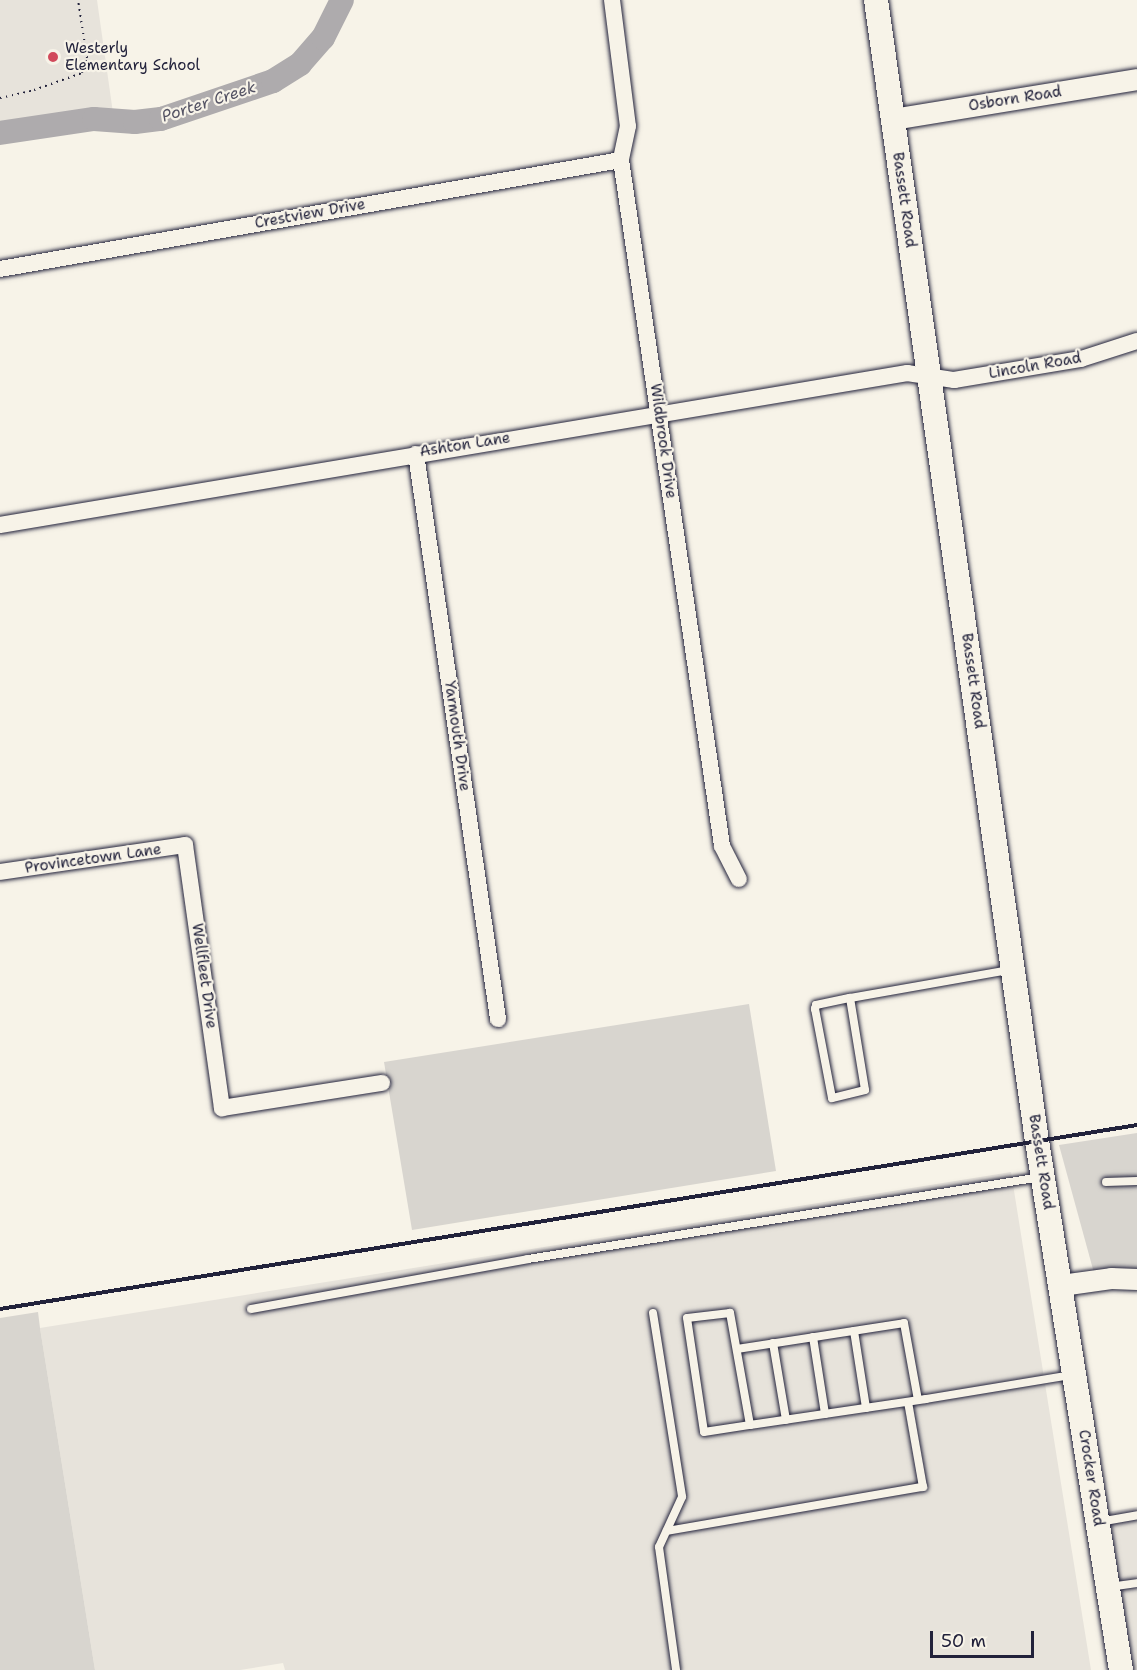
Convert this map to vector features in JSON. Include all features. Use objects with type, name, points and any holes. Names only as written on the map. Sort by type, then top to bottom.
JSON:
[{"type":"main road","name":"Bassett Road","points":[[876,0],[1060,1285]]},
{"type":"main road","name":"Crocker Road","points":[[1060,1285],[1122,1670]]},
{"type":"street","name":"Wildbrook Drive","points":[[612,0],[628,126],[621,160],[722,846],[739,879]]},
{"type":"street","name":"Osborn Road","points":[[893,119],[1137,79]]},
{"type":"street","name":"Crestview Drive","points":[[0,269],[621,160]]},
{"type":"street","name":"Lincoln Road","points":[[931,376],[954,380],[1081,359],[1137,341]]},
{"type":"street","name":"Ashton Lane","points":[[0,525],[907,373],[931,376]]},
{"type":"street","name":"Yarmouth Drive","points":[[416,454],[498,1019]]},
{"type":"street","name":"Provincetown Lane","points":[[0,872],[186,845]]},
{"type":"street","name":"Wellfleet Drive","points":[[186,845],[222,1108],[382,1083]]},
{"type":"street","points":[[1060,1285],[1111,1278],[1137,1279]]},
{"type":"lane","points":[[850,998],[865,1090],[832,1098],[815,1006],[850,998],[1013,969]]},
{"type":"lane","points":[[251,1309],[528,1259],[1043,1177]]},
{"type":"lane","points":[[1106,1182],[1137,1181]]},
{"type":"lane","points":[[653,1313],[682,1497],[659,1547],[676,1670]]},
{"type":"lane","points":[[750,1425],[730,1313],[687,1318],[704,1432],[913,1401],[1075,1375]]},
{"type":"lane","points":[[667,1531],[923,1487],[904,1323],[736,1349]]},
{"type":"lane","points":[[854,1331],[866,1408]]},
{"type":"lane","points":[[813,1337],[825,1414]]},
{"type":"lane","points":[[773,1343],[786,1420]]},
{"type":"lane","points":[[1098,1522],[1137,1515]]},
{"type":"lane","points":[[1108,1587],[1137,1583]]},
{"type":"path","points":[[0,98],[34,90],[82,73],[87,58],[78,0]]},
{"type":"shaded area","name":"Westerly Elementary School","points":[[0,0],[97,0],[113,113],[0,131]]},
{"type":"shaded area","points":[[749,1004],[776,1171],[412,1230],[384,1062]]},
{"type":"shaded area","points":[[1137,1133],[1137,1271],[1094,1273],[1059,1145]]},
{"type":"shaded area","points":[[1011,1172],[1091,1670],[285,1670],[283,1663],[240,1670],[95,1670],[40,1328]]},
{"type":"shaded area","points":[[38,1312],[95,1670],[0,1670],[0,1318]]},
{"type":"shaded area","points":[[1137,1507],[1137,1670],[1133,1670],[1107,1512]]},
{"type":"waterway","name":"Porter Creek","points":[[0,133],[94,119],[135,122],[161,119],[273,81],[300,64],[323,38],[342,0]]},
{"type":"railway","points":[[0,1309],[1137,1125]]},
{"type":"place","name":"Westerly Elementary School","points":[[53,57]]}]
